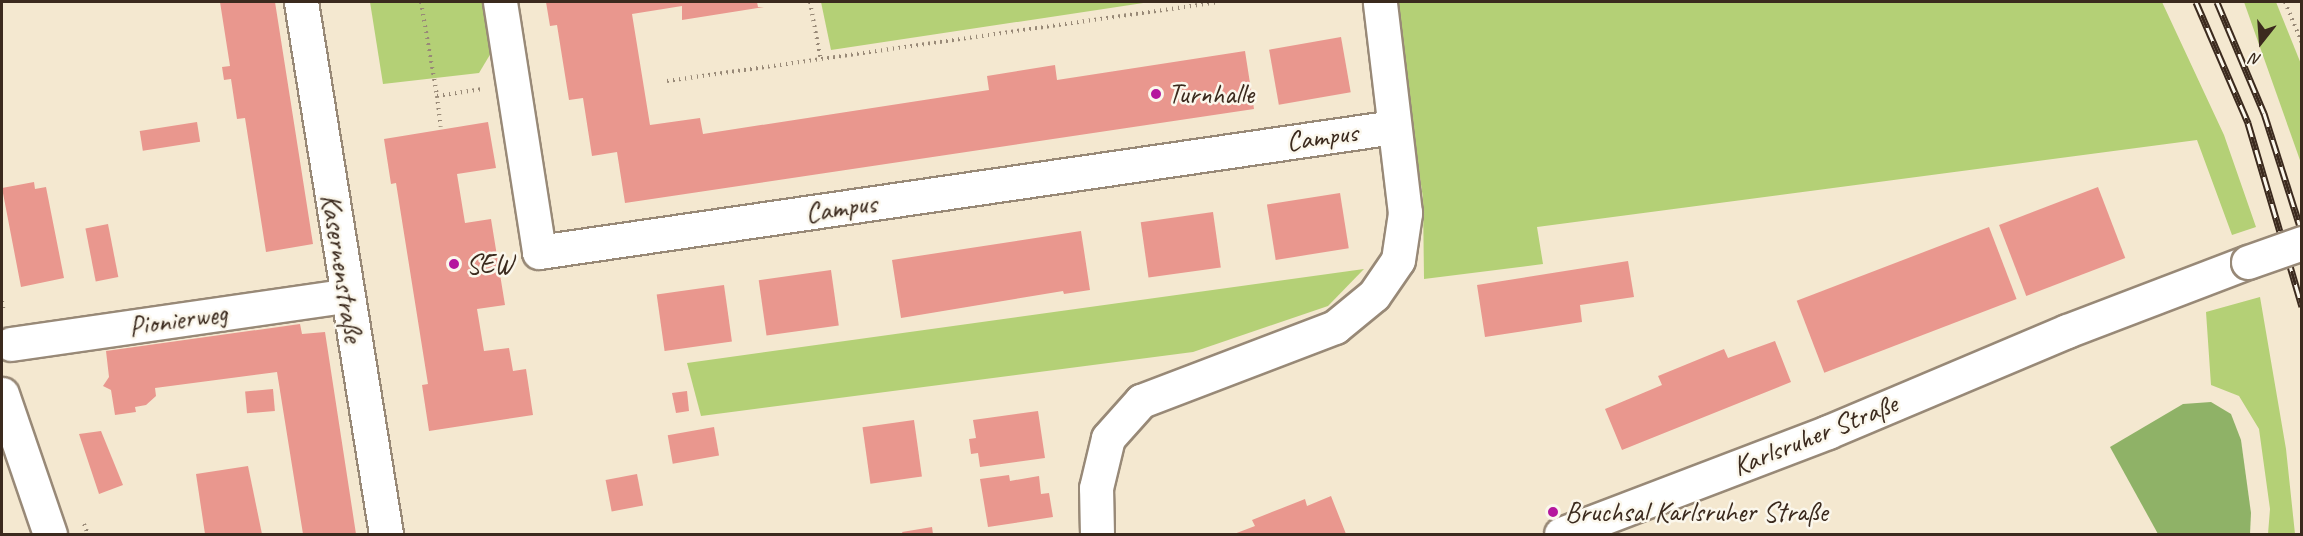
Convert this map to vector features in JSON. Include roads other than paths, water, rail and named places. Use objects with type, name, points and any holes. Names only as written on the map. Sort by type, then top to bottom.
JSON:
[{"type":"street","name":"Kasernenstraße","points":[[301,2],[346,296],[386,534]]},
{"type":"street","name":"Campus","points":[[500,2],[539,252],[1394,127]]},
{"type":"street","name":"Campus","points":[[1097,534],[1096,488],[1108,438],[1141,400],[1335,327],[1374,295],[1398,260],[1405,213],[1380,2]]},
{"type":"street","name":"Karlsruher Straße","points":[[1561,534],[1828,432],[2067,331],[2301,243]]},
{"type":"street","name":"Pionierweg","points":[[11,344],[346,296]]},
{"type":"street","points":[[2,394],[50,534]]},
{"type":"railway","points":[[2196,2],[2248,123],[2302,306]]},
{"type":"railway","points":[[2217,2],[2264,113],[2302,233]]},
{"type":"place","name":"Turnhalle","points":[[1156,94]]},
{"type":"place","name":"SEW","points":[[454,264]]},
{"type":"place","name":"Bruchsal Karlsruher Straße","points":[[1553,512]]}]
